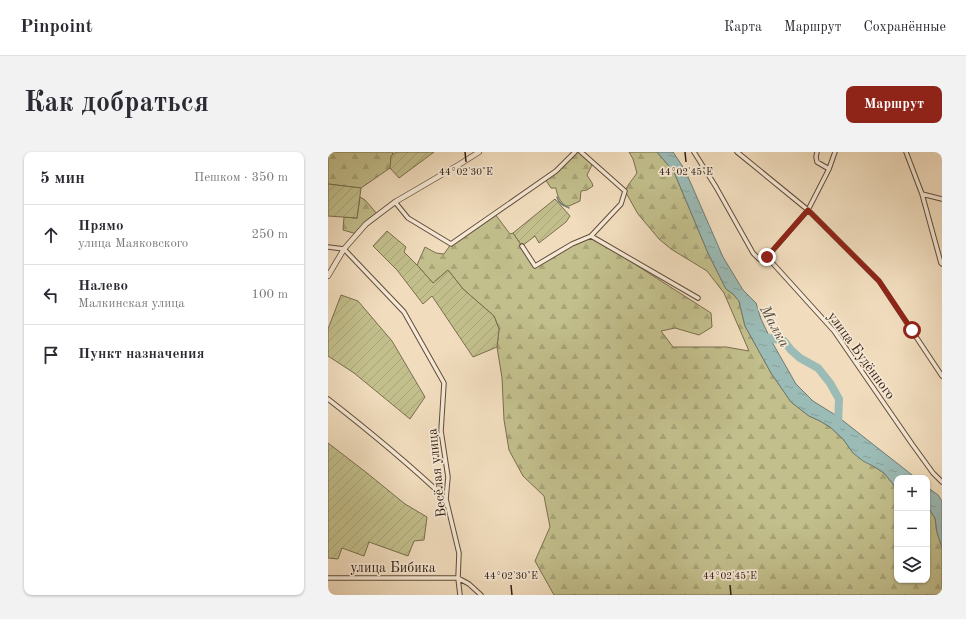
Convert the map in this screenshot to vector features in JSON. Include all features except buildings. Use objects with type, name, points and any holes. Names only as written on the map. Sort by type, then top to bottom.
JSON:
[{"type":"street","points":[[328,276],[344,249],[366,224],[395,202],[478,152]]},
{"type":"street","points":[[395,202],[408,218],[451,244],[556,171],[575,152]]},
{"type":"street","points":[[522,246],[535,266],[572,244],[591,236],[620,204],[625,191],[581,152]]},
{"type":"street","name":"улица Будённого","points":[[694,152],[716,186],[752,253],[759,259],[767,257],[834,331],[912,444],[933,473],[942,482]]},
{"type":"street","points":[[737,152],[808,210],[879,281],[942,376]]},
{"type":"street","points":[[817,152],[817,162],[829,169]]},
{"type":"street","points":[[767,257],[808,210],[829,169],[835,152]]},
{"type":"street","points":[[906,152],[922,194],[941,264]]},
{"type":"street","points":[[922,194],[942,199]]},
{"type":"street","points":[[591,236],[698,298]]},
{"type":"street","points":[[328,247],[344,249]]},
{"type":"street","name":"Весёлая улица","points":[[344,249],[404,312],[444,383],[441,431],[448,477],[446,499],[458,553],[460,595]]},
{"type":"street","points":[[328,399],[374,435],[446,499]]},
{"type":"street","name":"улица Бибика","points":[[328,578],[458,578]]},
{"type":"street","points":[[458,578],[469,584],[481,595]]},
{"type":"green space","points":[[328,152],[393,152],[390,168],[361,188],[328,184]]},
{"type":"green space","points":[[396,152],[434,152],[399,178],[390,168],[391,156]]},
{"type":"green space","points":[[575,152],[581,152],[593,163],[587,175],[593,186],[587,190],[581,191],[580,201],[569,206],[565,206],[559,198],[556,188],[551,188],[545,179]]},
{"type":"green space","points":[[629,152],[657,152],[674,172],[708,253],[726,289],[739,301],[745,326],[771,373],[791,402],[809,416],[830,427],[843,439],[853,453],[884,473],[894,485],[894,583],[930,583],[930,510],[935,518],[937,532],[942,548],[942,595],[554,595],[535,561],[550,527],[544,496],[523,476],[509,450],[504,420],[502,378],[497,347],[499,329],[494,316],[463,289],[448,270],[433,283],[417,265],[425,247],[436,253],[444,254],[451,244],[495,214],[510,234],[513,233],[535,266],[572,244],[591,236],[711,313],[712,327],[699,335],[675,328],[661,331],[673,347],[726,347],[749,351],[724,293],[707,271],[671,249],[659,239],[638,214],[625,191],[637,173],[633,159]]},
{"type":"green space","points":[[328,184],[361,188],[357,218],[328,216]]},
{"type":"green space","points":[[360,197],[365,200],[378,215],[357,234],[343,230],[344,217],[357,218]]},
{"type":"green space","points":[[555,199],[570,216],[566,222],[539,243],[535,236],[522,246],[513,233]]},
{"type":"green space","points":[[387,231],[406,247],[404,252],[433,283],[448,270],[463,289],[494,316],[499,329],[497,347],[473,357],[432,296],[423,304],[397,270],[373,246]]},
{"type":"green space","points":[[341,295],[358,301],[392,341],[425,397],[410,419],[354,373],[328,356],[328,329]]},
{"type":"green space","points":[[328,443],[405,504],[427,517],[424,540],[414,541],[408,556],[369,542],[364,556],[342,548],[338,559],[328,558]]},
{"type":"water","points":[[657,152],[673,152],[685,170],[723,257],[743,290],[756,303],[761,319],[772,342],[796,384],[813,401],[837,416],[912,475],[894,475],[894,485],[884,473],[863,461],[853,453],[843,439],[830,427],[809,416],[791,402],[771,373],[745,326],[739,301],[726,289],[708,253],[674,172]]},
{"type":"water","points":[[930,489],[938,495],[942,501],[942,548],[937,532],[935,518],[930,510]]},
{"type":"waterway","points":[[557,197],[560,203],[569,208]]},
{"type":"waterway","name":"Малка","points":[[765,338],[784,341],[800,358],[818,368],[830,383],[839,399],[838,425]]},
{"type":"route","points":[[767,257],[808,210],[879,281],[912,330]]}]
